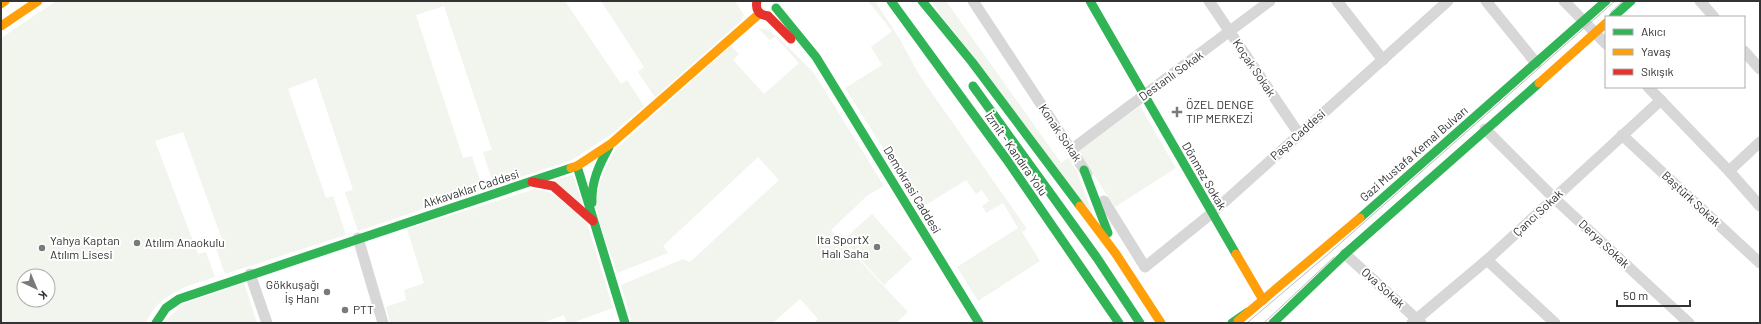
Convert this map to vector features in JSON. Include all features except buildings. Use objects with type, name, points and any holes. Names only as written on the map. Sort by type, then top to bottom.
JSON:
[{"type":"main road","points":[[1,4],[5,1]]},
{"type":"main road","points":[[1,26],[38,1]]},
{"type":"main road","points":[[757,1],[756,6],[764,15],[823,71]]},
{"type":"main road","points":[[885,1],[916,51]]},
{"type":"main road","name":"İzmit - Kandıra Yolu","points":[[890,1],[947,76],[1084,270],[1119,323]]},
{"type":"main road","points":[[915,1],[942,40]]},
{"type":"main road","points":[[922,1],[972,62],[1116,254],[1161,322]]},
{"type":"main road","name":"Dönmez Sokak","points":[[1090,1],[1263,300]]},
{"type":"main road","name":"Gazi Mustafa Kemal Bulvarı","points":[[1236,323],[1332,242],[1606,1]]},
{"type":"main road","points":[[1614,16],[1631,1]]},
{"type":"main road","points":[[776,4],[812,51],[823,71]]},
{"type":"main road","name":"Akkavaklar Caddesi","points":[[156,323],[166,308],[179,299],[250,274],[577,166],[612,143],[764,15],[774,13],[776,4]]},
{"type":"main road","points":[[1273,323],[1345,254],[1605,24]]},
{"type":"main road","name":"Demokrasi Caddesi","points":[[823,71],[979,323]]},
{"type":"main road","name":"İzmit - Kandıra Yolu","points":[[969,80],[1097,258],[1140,323]]},
{"type":"main road","points":[[594,222],[591,195],[600,163],[612,143]]},
{"type":"main road","points":[[577,166],[625,323]]},
{"type":"main road","points":[[1084,170],[1116,254]]},
{"type":"main road","points":[[532,182],[553,186],[580,208],[594,222]]},
{"type":"main road","points":[[1232,323],[1248,312]]},
{"type":"street","name":"Konak Sokak","points":[[973,1],[1084,170],[1145,267]]},
{"type":"street","name":"Koçak Sokak","points":[[1209,1],[1298,134]]},
{"type":"street","name":"Destanlı Sokak","points":[[1071,150],[1270,1]]},
{"type":"street","points":[[1337,1],[1383,60]]},
{"type":"street","name":"Paşa Caddesi","points":[[1145,267],[1212,213],[1298,134],[1448,1]]},
{"type":"street","points":[[1486,1],[1536,63]]},
{"type":"street","points":[[1564,1],[1605,43]]},
{"type":"street","points":[[1704,2],[1713,16]]},
{"type":"street","points":[[1745,52],[1760,69]]},
{"type":"street","points":[[1649,88],[1729,171],[1760,206]]},
{"type":"street","name":"Çancı Sokak","points":[[1417,322],[1487,260],[1661,100]]},
{"type":"street","name":"Derya Sokak","points":[[1485,129],[1554,198],[1689,323]]},
{"type":"street","name":"Baştürk Sokak","points":[[1622,135],[1760,263]]},
{"type":"street","points":[[1729,171],[1760,142]]},
{"type":"street","points":[[358,238],[383,323]]},
{"type":"street","name":"Ova Sokak","points":[[1345,254],[1417,322]]},
{"type":"street","points":[[1487,260],[1555,323]]},
{"type":"street","points":[[250,274],[267,323]]},
{"type":"shaded area","points":[[56,1],[565,1],[621,84],[627,80],[644,106],[613,133],[572,160],[494,186],[483,152],[492,150],[444,6],[416,15],[463,158],[472,156],[483,189],[358,231],[345,192],[353,190],[316,78],[288,89],[326,198],[333,196],[346,235],[225,274],[216,248],[224,245],[183,132],[155,141],[198,254],[206,252],[215,277],[184,288],[166,298],[158,304],[146,323],[1,323],[1,38]]},
{"type":"shaded area","points":[[601,1],[735,1],[744,15],[741,21],[655,97],[638,72],[644,67]]},
{"type":"shaded area","points":[[868,1],[875,1],[899,38],[920,76],[1025,226],[1026,230],[1022,232],[1040,261],[978,301],[957,267],[1018,228],[1003,203],[986,213],[982,206],[989,201],[982,190],[976,194],[966,180],[921,208],[845,88],[882,65],[871,47],[892,31]]},
{"type":"shaded area","points":[[931,1],[946,1],[1061,163],[1068,158],[1077,171],[1094,219]]},
{"type":"shaded area","points":[[758,28],[768,30],[780,39],[814,73],[884,186],[868,195],[831,230],[908,312],[896,323],[814,323],[818,319],[800,299],[773,323],[632,323],[621,285],[683,259],[690,262],[779,180],[758,157],[663,246],[668,253],[617,273],[598,214],[597,197],[604,172],[616,149],[731,46],[739,54],[733,60],[764,94],[799,63],[775,37],[770,40]]},
{"type":"shaded area","points":[[1140,106],[1176,168],[1115,207],[1078,151]]},
{"type":"shaded area","points":[[573,175],[584,209],[554,182],[557,179]]},
{"type":"shaded area","points":[[535,189],[553,194],[586,220],[613,308],[572,323],[567,323],[564,315],[542,323],[390,323],[386,307],[406,300],[404,290],[424,283],[407,229]]},
{"type":"shaded area","name":"Ita SportX Halı Saha","points":[[872,214],[912,259],[884,285],[843,240]]},
{"type":"shaded area","points":[[244,283],[257,323],[163,323],[183,304]]},
{"type":"tram line","points":[[1247,323],[1326,256],[1615,1]]},
{"type":"tram line","points":[[1611,12],[1623,1]]},
{"type":"tram line","points":[[1264,323],[1334,257]]},
{"type":"traffic: fast","points":[[891,1],[1007,160],[1119,323]]},
{"type":"traffic: fast","points":[[922,1],[972,62],[1080,206]]},
{"type":"traffic: fast","points":[[1090,1],[1236,254]]},
{"type":"traffic: fast","points":[[1360,218],[1606,1]]},
{"type":"traffic: fast","points":[[1614,16],[1631,1]]},
{"type":"traffic: fast","points":[[776,8],[816,57],[979,323]]},
{"type":"traffic: fast","points":[[1273,323],[1345,254],[1539,83]]},
{"type":"traffic: fast","points":[[973,86],[1097,258],[1140,323]]},
{"type":"traffic: fast","points":[[592,203],[596,174],[609,147]]},
{"type":"traffic: fast","points":[[577,166],[625,323]]},
{"type":"traffic: fast","points":[[156,323],[166,308],[179,299],[571,168]]},
{"type":"traffic: fast","points":[[1084,170],[1108,233]]},
{"type":"traffic: fast","points":[[1232,323],[1248,312]]},
{"type":"traffic: slow","points":[[1,4],[5,1]]},
{"type":"traffic: slow","points":[[1,26],[38,1]]},
{"type":"traffic: slow","points":[[571,168],[577,166],[612,143],[759,14]]},
{"type":"traffic: slow","points":[[1539,83],[1605,24]]},
{"type":"traffic: slow","points":[[1080,206],[1116,254],[1161,323]]},
{"type":"traffic: slow","points":[[1238,321],[1360,218]]},
{"type":"traffic: slow","points":[[1236,254],[1263,300]]},
{"type":"traffic: jam","points":[[757,1],[758,12],[768,16]]},
{"type":"traffic: jam","points":[[768,16],[791,39]]},
{"type":"traffic: jam","points":[[532,182],[553,186],[593,221]]},
{"type":"place","name":"ÖZEL DENGE TIP MERKEZİ","points":[[1177,112]]},
{"type":"place","name":"Atılım Anaokulu","points":[[137,243]]},
{"type":"place","name":"Ita SportX Halı Saha","points":[[877,247]]},
{"type":"place","name":"Yahya Kaptan Atılım Lisesi","points":[[42,248]]},
{"type":"place","name":"Gökkuşağı İş Hanı","points":[[327,292]]},
{"type":"place","name":"PTT","points":[[345,310]]}]
